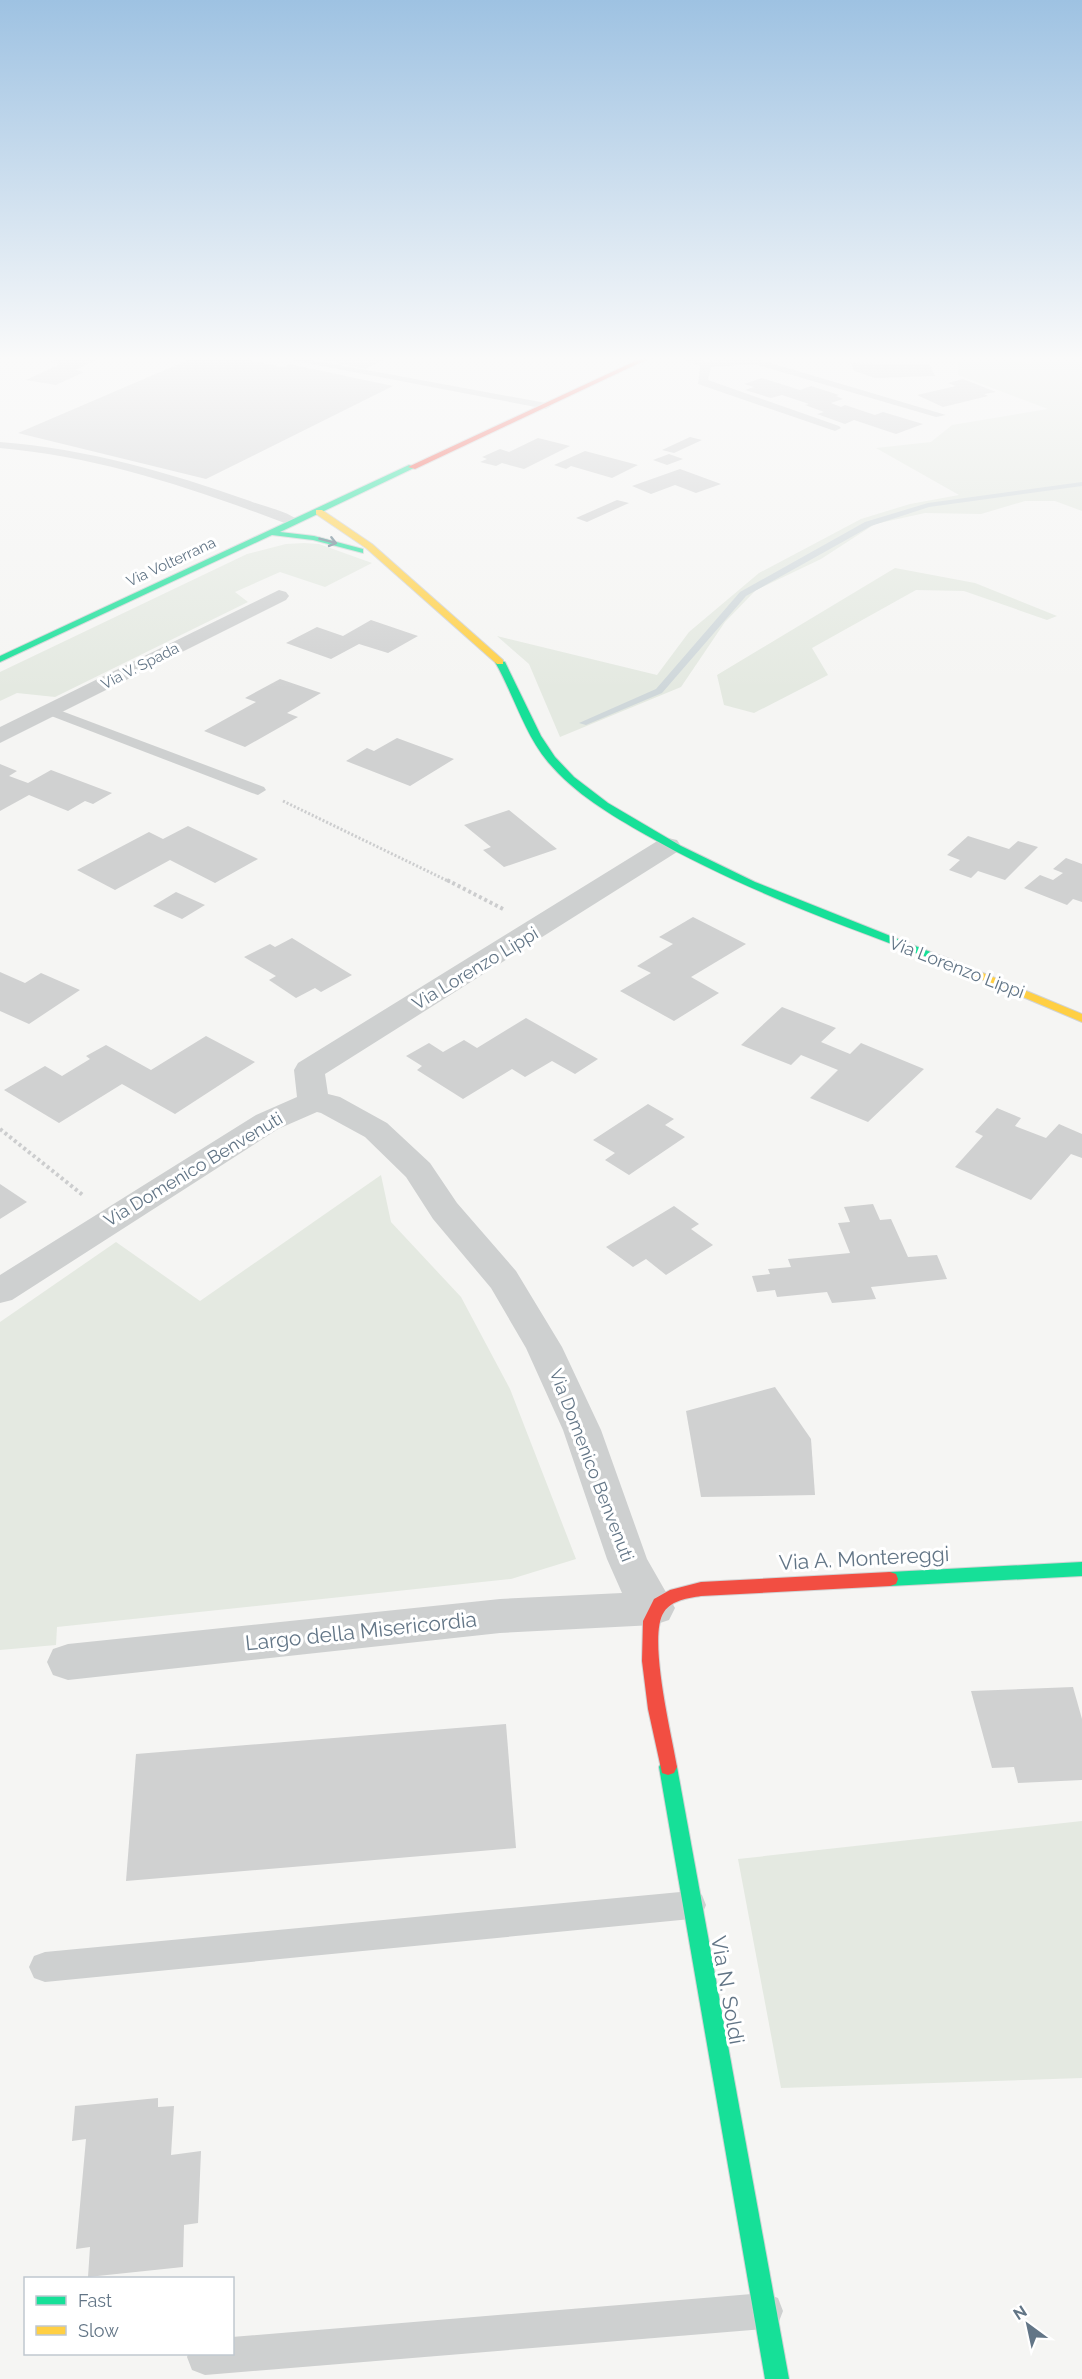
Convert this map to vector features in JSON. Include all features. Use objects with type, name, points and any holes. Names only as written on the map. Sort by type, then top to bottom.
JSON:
[{"type":"street","name":"Via Volterrana","points":[[0,659],[413,468]]},
{"type":"street","name":"Via Lorenzo Lippi","points":[[319,512],[369,546],[497,658],[510,674],[524,713],[539,744],[561,770],[592,797],[668,846],[765,894],[984,975],[1082,1018]]},
{"type":"street","name":"Via Lorenzo Lippi","points":[[272,532],[321,539],[382,559]]},
{"type":"street","name":"Via V. Spada","points":[[0,736],[279,596]]},
{"type":"street","name":"Via Lorenzo Lippi","points":[[313,1102],[309,1070],[540,928],[668,846]]},
{"type":"street","name":"Via Domenico Benvenuti","points":[[0,1291],[258,1127],[313,1102],[329,1104],[344,1110],[388,1139],[412,1163],[445,1211],[504,1280],[557,1370],[582,1430],[627,1559],[644,1595],[654,1608]]},
{"type":"street","name":"Via A. Montereggi","points":[[654,1608],[667,1597],[701,1589],[1082,1569]]},
{"type":"street","name":"Largo della Misericordia","points":[[68,1662],[500,1616],[654,1608]]},
{"type":"street","name":"Via N. Soldi","points":[[654,1608],[649,1622],[648,1645],[691,1905],[777,2379]]},
{"type":"lane","points":[[127,468],[216,494],[294,522]]},
{"type":"lane","points":[[51,711],[258,790]]},
{"type":"lane","points":[[45,1967],[691,1905]]},
{"type":"lane","points":[[234,2354],[765,2311]]},
{"type":"lane","points":[[205,2356],[217,2355]]},
{"type":"path","points":[[258,790],[381,846],[540,928]]},
{"type":"path","points":[[0,1129],[112,1218]]},
{"type":"shaded area","points":[[911,468],[1082,468],[1082,511],[1055,501],[1025,501],[981,514],[925,513],[875,524],[821,559],[756,590],[725,622],[681,687],[560,737],[529,664],[497,636],[657,675],[689,632],[759,573],[861,519],[910,504],[959,495]]},
{"type":"shaded area","points":[[286,544],[319,544],[372,563],[325,587],[280,572],[235,592],[248,602],[55,697],[17,693],[0,701],[0,672],[247,554]]},
{"type":"shaded area","points":[[895,568],[975,583],[1057,616],[1047,620],[964,591],[916,590],[812,648],[828,675],[754,713],[724,705],[717,675]]},
{"type":"shaded area","points":[[381,1175],[391,1222],[461,1297],[510,1389],[576,1559],[511,1579],[57,1627],[56,1645],[0,1650],[0,1322],[116,1242],[200,1301]]},
{"type":"shaded area","points":[[1082,1821],[1082,2078],[781,2088],[738,1859]]},
{"type":"building","points":[[161,468],[228,468],[206,479]]},
{"type":"building","points":[[578,468],[632,468],[612,478]]},
{"type":"building","points":[[680,469],[721,484],[696,493],[675,485],[651,494],[632,486]]},
{"type":"building","points":[[617,500],[629,503],[587,522],[576,518]]},
{"type":"building","points":[[371,620],[418,636],[388,653],[359,644],[331,659],[286,643],[317,627],[343,636]]},
{"type":"building","points":[[280,679],[321,693],[287,713],[298,717],[245,747],[204,731],[256,702],[245,698]]},
{"type":"building","points":[[397,738],[454,759],[410,786],[346,761],[367,748],[374,751]]},
{"type":"building","points":[[0,764],[17,771],[9,776],[28,783],[51,770],[112,793],[93,804],[85,801],[68,811],[29,795],[0,811]]},
{"type":"building","points":[[509,810],[557,849],[504,867],[483,850],[491,847],[464,825]]},
{"type":"building","points":[[188,826],[258,859],[215,883],[170,860],[115,890],[77,870],[149,832],[163,839]]},
{"type":"building","points":[[968,836],[1009,849],[1018,841],[1038,847],[1005,880],[978,871],[971,878],[949,870],[960,860],[947,855]]},
{"type":"building","points":[[1066,858],[1082,864],[1082,902],[1073,899],[1067,905],[1024,888],[1040,875],[1053,880],[1063,873],[1053,869]]},
{"type":"building","points":[[176,892],[205,905],[182,919],[153,906]]},
{"type":"building","points":[[693,917],[746,944],[691,977],[719,993],[674,1021],[620,991],[651,973],[637,966],[673,944],[659,937]]},
{"type":"building","points":[[292,938],[352,975],[321,992],[315,988],[296,998],[269,980],[276,976],[244,957],[270,944],[275,947]]},
{"type":"building","points":[[0,972],[25,983],[41,973],[80,990],[29,1024],[0,1011]]},
{"type":"building","points":[[782,1007],[836,1028],[821,1042],[850,1054],[861,1043],[924,1069],[868,1122],[810,1098],[838,1070],[801,1055],[791,1065],[741,1045]]},
{"type":"building","points":[[526,1018],[598,1059],[575,1074],[552,1061],[525,1077],[512,1069],[463,1099],[417,1070],[422,1066],[406,1056],[429,1043],[443,1052],[464,1040],[477,1048]]},
{"type":"building","points":[[206,1036],[255,1062],[175,1114],[122,1084],[59,1123],[4,1090],[45,1066],[62,1076],[90,1059],[86,1056],[106,1045],[151,1070]]},
{"type":"building","points":[[648,1104],[674,1119],[665,1125],[685,1137],[629,1175],[605,1160],[615,1153],[593,1140]]},
{"type":"building","points":[[997,1108],[1021,1118],[1015,1126],[1046,1138],[1059,1124],[1082,1134],[1082,1158],[1071,1154],[1031,1200],[955,1167],[983,1136],[975,1132]]},
{"type":"building","points":[[0,1184],[27,1202],[0,1219]]},
{"type":"building","points":[[873,1204],[880,1220],[891,1219],[908,1257],[937,1255],[947,1279],[871,1287],[876,1299],[832,1303],[827,1292],[777,1297],[775,1290],[757,1292],[752,1276],[770,1274],[768,1269],[791,1267],[788,1259],[850,1253],[838,1223],[850,1222],[844,1207]]},
{"type":"building","points":[[674,1206],[699,1224],[691,1229],[713,1245],[666,1275],[646,1259],[633,1267],[606,1247]]},
{"type":"building","points":[[775,1387],[811,1439],[815,1495],[701,1497],[686,1411]]},
{"type":"building","points":[[1073,1687],[1082,1719],[1082,1780],[1018,1783],[1014,1767],[992,1768],[971,1691]]},
{"type":"building","points":[[506,1724],[516,1848],[126,1881],[136,1754]]},
{"type":"building","points":[[158,2098],[158,2107],[174,2106],[171,2155],[201,2151],[198,2223],[184,2225],[183,2267],[88,2277],[90,2247],[76,2249],[86,2139],[72,2141],[75,2106]]},
{"type":"waterway","points":[[583,723],[659,691],[743,594],[868,524],[928,505],[1082,484]]},
{"type":"traffic: fast","points":[[0,659],[410,468]]},
{"type":"traffic: fast","points":[[272,533],[314,538],[360,551]]},
{"type":"traffic: fast","points":[[500,662],[536,736],[551,759],[582,789],[605,805],[677,848],[751,884],[942,959]]},
{"type":"traffic: fast","points":[[890,1579],[1082,1569]]},
{"type":"traffic: fast","points":[[668,1767],[777,2379]]},
{"type":"traffic: slow","points":[[319,512],[369,546],[500,662]]},
{"type":"traffic: slow","points":[[942,959],[1082,1018]]},
{"type":"traffic: jam","points":[[668,1767],[653,1685],[651,1661],[651,1621],[660,1604],[676,1595],[701,1589],[890,1579]]}]
